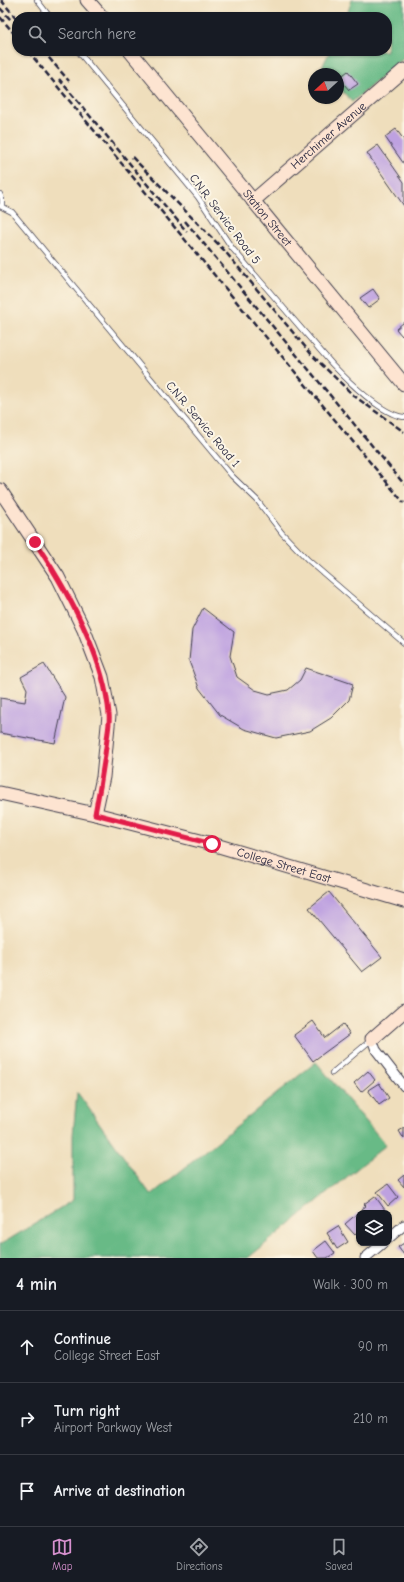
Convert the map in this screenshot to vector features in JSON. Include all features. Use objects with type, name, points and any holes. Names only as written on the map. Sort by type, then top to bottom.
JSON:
[{"type":"street","points":[[88,0],[98,12]]},
{"type":"street","name":"Station Street","points":[[134,56],[404,384]]},
{"type":"street","name":"Herchimer Avenue","points":[[253,201],[404,70]]},
{"type":"street","points":[[0,490],[58,577],[84,630],[102,677],[109,715],[103,777],[95,814]]},
{"type":"street","name":"College Street East","points":[[0,793],[95,814],[212,844],[404,901]]},
{"type":"street","points":[[404,1011],[372,1039],[376,1050],[404,1086]]},
{"type":"street","points":[[392,1235],[404,1225]]},
{"type":"street","points":[[365,1258],[379,1246]]},
{"type":"lane","points":[[37,0],[46,12]]},
{"type":"lane","name":"C.N.R. Service Road 5","points":[[82,56],[198,197],[232,248],[332,364],[348,381],[382,408],[404,417]]},
{"type":"lane","points":[[0,194],[2,199],[1,206]]},
{"type":"lane","name":"C.N.R. Service Road 1","points":[[1,206],[12,212],[232,476],[268,512],[286,537],[325,575],[404,642]]},
{"type":"lane","points":[[332,1073],[372,1039]]},
{"type":"green space","points":[[352,0],[404,0],[404,58],[352,102],[344,93],[344,68],[322,67],[328,56],[392,56],[392,12],[348,12]]},
{"type":"green space","points":[[316,1062],[386,1145],[248,1258],[0,1258],[0,1245],[73,1200],[73,1135],[77,1092],[151,1195]]},
{"type":"building","points":[[348,71],[358,84],[349,90],[344,84],[344,74]]},
{"type":"building","points":[[396,129],[404,140],[404,164],[385,137]]},
{"type":"building","points":[[378,145],[404,182],[404,206],[367,153]]},
{"type":"building","points":[[373,289],[380,299],[368,308],[360,298]]},
{"type":"building","points":[[404,322],[404,334],[402,336],[396,329]]},
{"type":"building","points":[[203,608],[234,632],[230,656],[237,677],[255,690],[269,694],[288,690],[300,680],[306,668],[353,684],[349,700],[331,718],[310,731],[276,738],[244,729],[220,715],[199,688],[189,661],[192,630]]},
{"type":"building","points":[[44,664],[65,697],[55,743],[0,733],[0,698],[25,702],[27,689],[21,677]]},
{"type":"building","points":[[329,892],[382,957],[362,972],[309,908]]},
{"type":"building","points":[[313,1021],[325,1038],[343,1024],[350,1034],[313,1061],[294,1035]]},
{"type":"building","points":[[368,1071],[375,1080],[361,1092],[354,1083]]},
{"type":"building","points":[[379,1083],[389,1098],[379,1105],[368,1090]]},
{"type":"building","points":[[404,1128],[404,1139],[399,1131]]},
{"type":"building","points":[[404,1175],[404,1187],[398,1180]]},
{"type":"building","points":[[388,1184],[398,1197],[388,1206],[377,1192]]},
{"type":"building","points":[[375,1196],[385,1210],[363,1210],[362,1209],[366,1206],[364,1204]]},
{"type":"building","points":[[356,1215],[355,1235],[345,1224]]},
{"type":"building","points":[[338,1226],[348,1242],[337,1249],[327,1233]]},
{"type":"building","points":[[326,1241],[335,1253],[327,1258],[318,1258],[313,1251]]},
{"type":"building","points":[[404,1243],[404,1255],[398,1247]]},
{"type":"railway","points":[[1,0],[12,13]]},
{"type":"railway","points":[[0,8],[11,20]]},
{"type":"railway","points":[[0,17],[12,31]]},
{"type":"railway","points":[[32,56],[404,503]]},
{"type":"railway","points":[[47,56],[69,81]]},
{"type":"railway","points":[[59,79],[187,232]]},
{"type":"railway","points":[[132,157],[223,249],[312,355],[353,395],[404,432]]},
{"type":"railway","points":[[185,221],[404,484]]},
{"type":"route","points":[[35,542],[58,577],[84,630],[102,677],[109,715],[103,777],[95,814],[212,844]]}]
